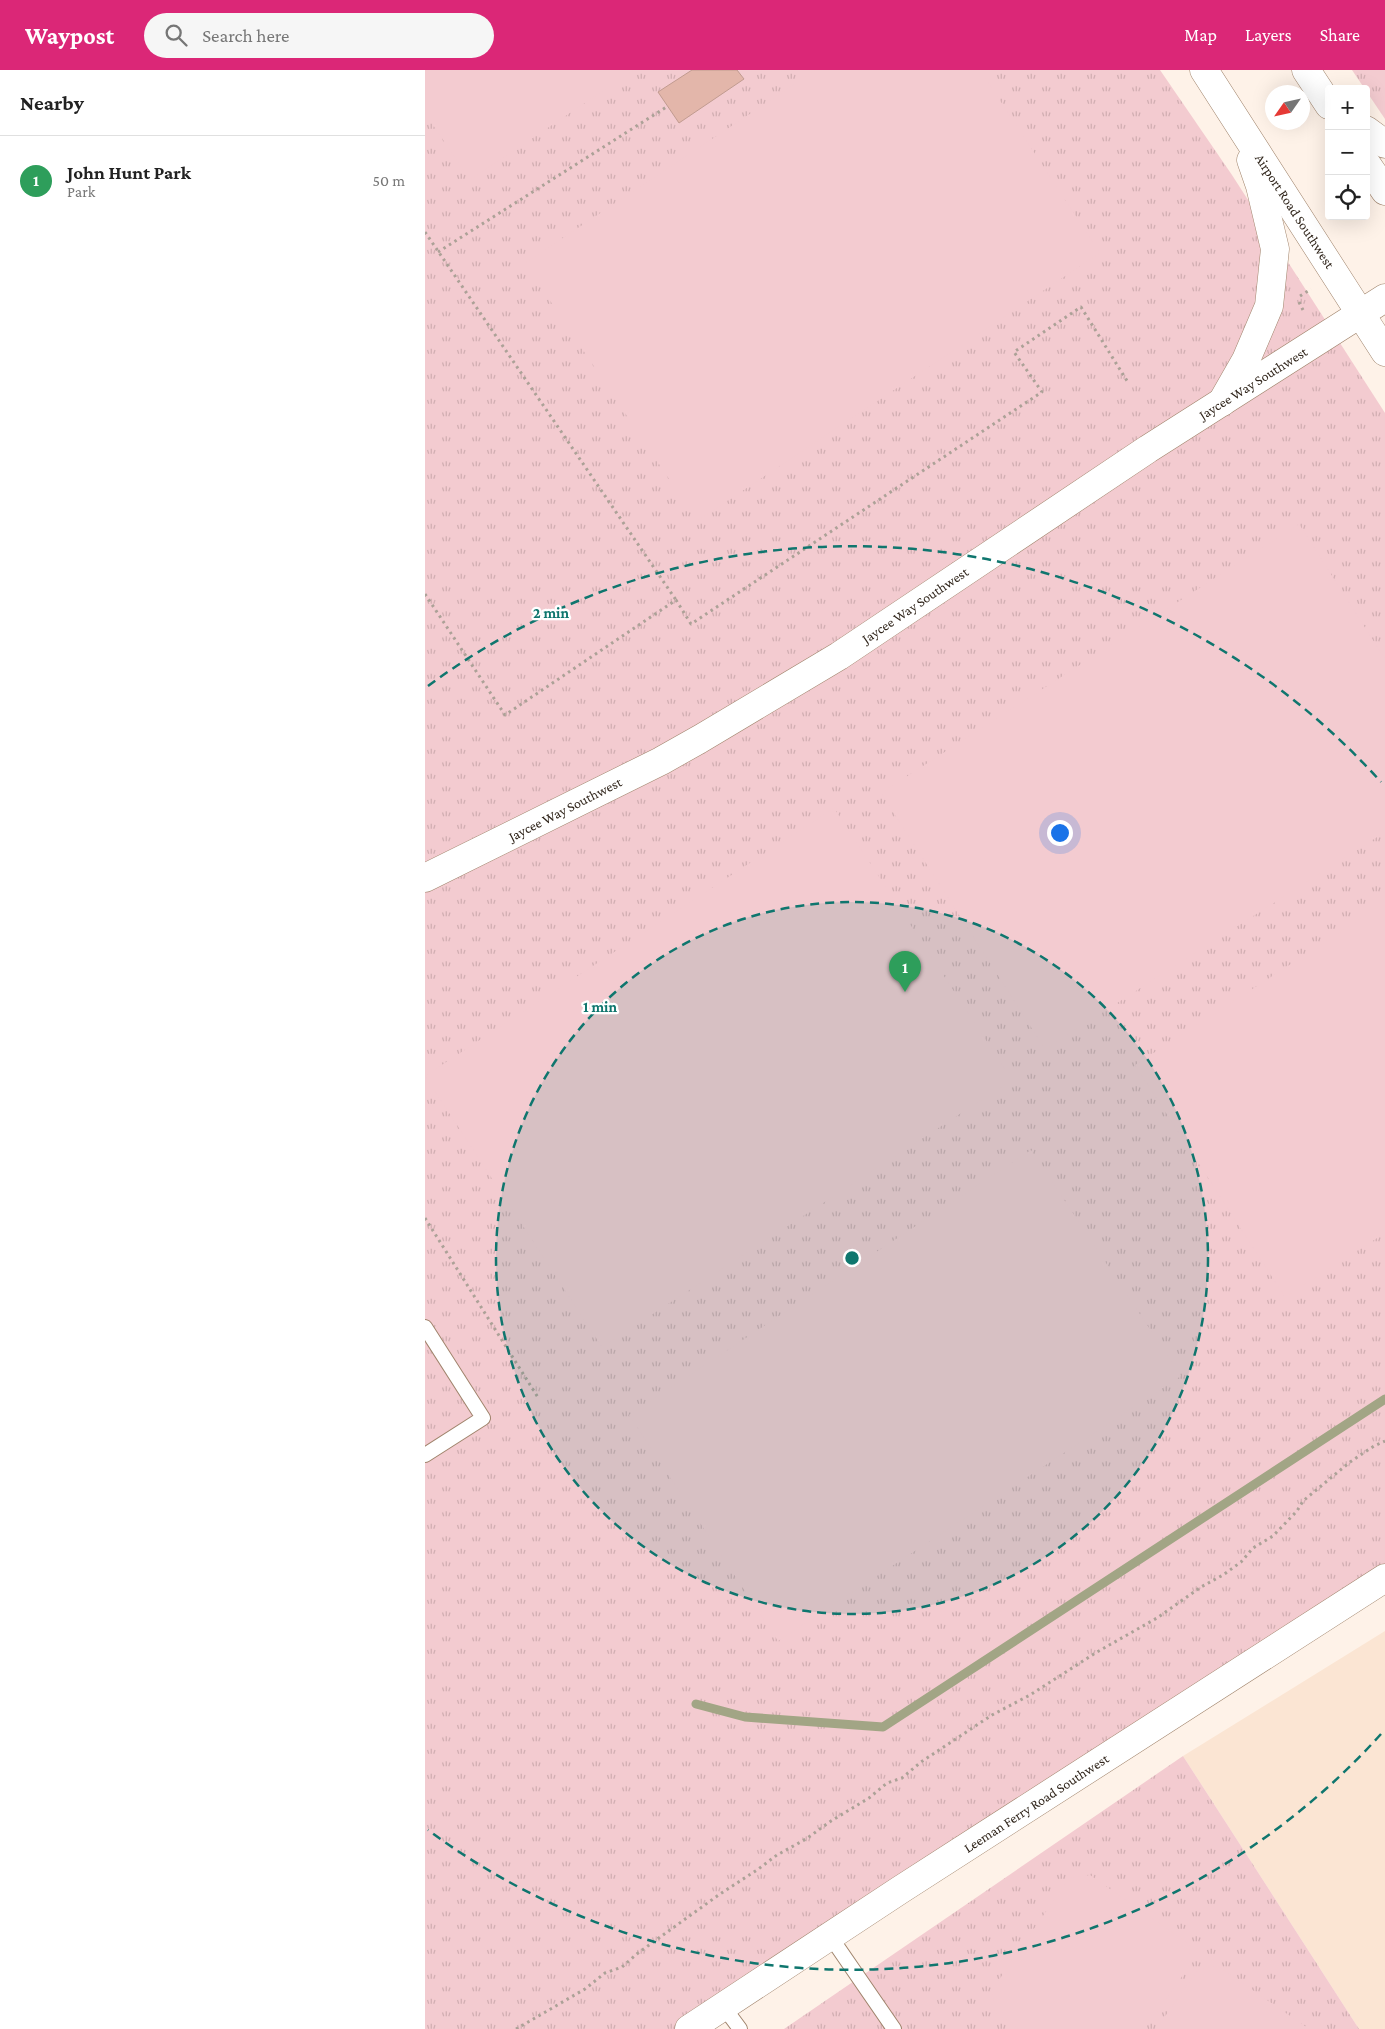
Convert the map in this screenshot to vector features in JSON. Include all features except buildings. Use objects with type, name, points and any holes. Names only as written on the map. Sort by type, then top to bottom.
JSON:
[{"type":"street","name":"Airport Road Southwest","points":[[1204,70],[1385,352]]},
{"type":"street","points":[[1308,72],[1325,91]]},
{"type":"street","points":[[1308,72],[1325,99]]},
{"type":"street","points":[[1222,402],[1246,360],[1269,306],[1275,249],[1260,186],[1240,126]]},
{"type":"street","points":[[1370,133],[1385,144]]},
{"type":"street","points":[[1370,169],[1385,192]]},
{"type":"street","name":"Jaycee Way Southwest","points":[[425,878],[635,774],[701,739],[839,656],[1147,449],[1385,298]]},
{"type":"street","name":"Leeman Ferry Road Southwest","points":[[689,2029],[1385,1578]]},
{"type":"lane","points":[[425,1327],[483,1418],[425,1455]]},
{"type":"lane","points":[[830,1936],[895,2029]]},
{"type":"lane","points":[[723,2006],[740,2029]]},
{"type":"path","points":[[438,252],[668,106]]},
{"type":"path","points":[[425,232],[691,624],[1042,392],[1014,352],[1081,307],[1129,384]]},
{"type":"path","points":[[1297,298],[1315,286]]},
{"type":"path","points":[[425,594],[505,715],[676,600]]},
{"type":"path","points":[[425,1218],[539,1399]]},
{"type":"path","points":[[515,2029],[585,1989],[605,1973],[622,1967],[645,1948],[777,1855],[806,1839],[869,1798],[887,1783],[902,1778],[921,1762],[992,1714],[1030,1695],[1097,1652],[1157,1618],[1201,1587],[1223,1575],[1241,1562],[1253,1548],[1273,1536],[1303,1502],[1350,1462],[1385,1441]]},
{"type":"shaded area","points":[[1385,1631],[1385,2029],[1359,2029],[1183,1756]]},
{"type":"green space","points":[[425,70],[1160,70],[1232,175],[1385,413],[1385,1570],[692,2029],[425,2029]]},
{"type":"green space","points":[[425,70],[634,70],[470,180],[425,113]]},
{"type":"green space","points":[[816,70],[980,70],[1100,253],[697,521],[525,263]]},
{"type":"green space","points":[[1352,70],[1385,70],[1385,119],[1370,97],[1370,85],[1362,85]]},
{"type":"green space","points":[[1299,524],[1385,659],[1385,832],[1045,1049],[881,793]]},
{"type":"green space","points":[[834,808],[1012,1080],[602,1347],[425,1076]]},
{"type":"green space","points":[[1385,903],[1385,1233],[1285,1297],[1135,1065]]},
{"type":"green space","points":[[1031,1150],[1181,1376],[778,1641],[629,1415]]},
{"type":"green space","points":[[1183,1756],[1359,2029],[784,2029]]},
{"type":"green space","points":[[1090,1875],[1189,1944],[1190,1965],[1145,2029],[1020,2029],[995,2012],[992,1990],[1069,1878]]},
{"type":"green space","points":[[1218,1966],[1309,2029],[1156,2029],[1198,1970]]},
{"type":"waterway","points":[[696,1704],[745,1717],[883,1727],[1385,1399]]},
{"type":"place","name":"John Hunt Park","points":[[905,992]]}]
